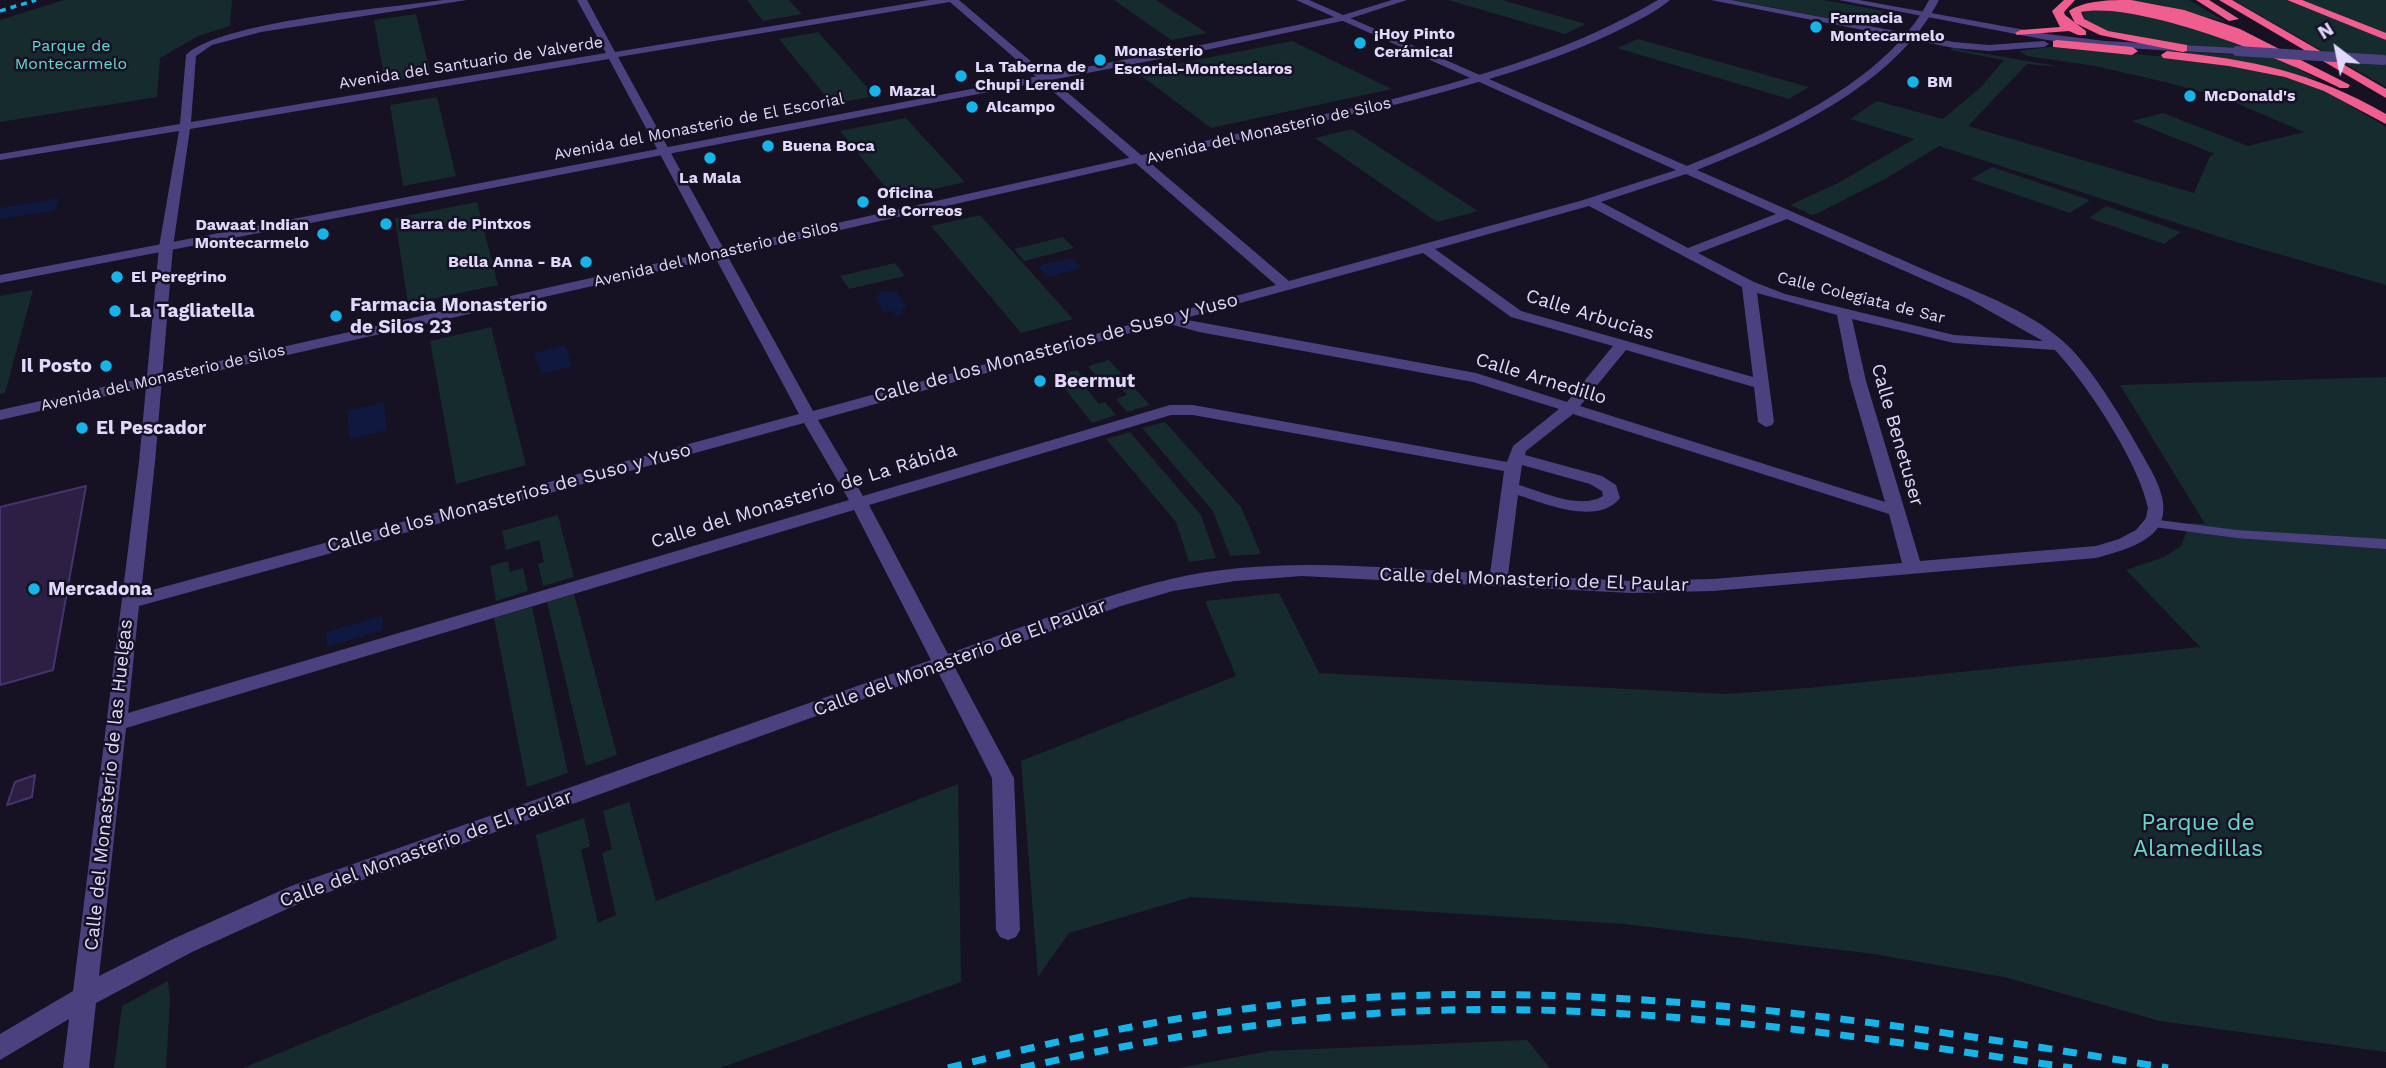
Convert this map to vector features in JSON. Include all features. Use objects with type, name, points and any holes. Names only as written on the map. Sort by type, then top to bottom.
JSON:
[{"type":"highway","points":[[2070,0],[2058,11],[2058,15],[2067,25],[2105,44]]},
{"type":"highway","points":[[2201,0],[2386,110]]},
{"type":"highway","points":[[2224,0],[2386,94]]},
{"type":"highway","points":[[2292,0],[2386,37]]},
{"type":"highway","points":[[2183,48],[2104,33],[2079,21],[2075,12],[2088,4],[2114,2],[2156,6],[2186,13],[2246,34],[2344,85]]},
{"type":"highway","points":[[2021,33],[2057,32],[2064,30],[2067,25]]},
{"type":"highway","points":[[2057,44],[2204,58],[2263,68],[2331,89],[2386,120]]},
{"type":"street","name":"Calle del Monasterio de las Huelgas","points":[[76,1068],[155,380],[166,247],[185,127],[191,55],[209,43],[260,29],[462,0]]},
{"type":"street","points":[[582,0],[808,416],[858,501],[1003,778],[1008,930]]},
{"type":"street","name":"Avenida del Santuario de Valverde","points":[[0,157],[946,0]]},
{"type":"street","points":[[953,0],[1285,285]]},
{"type":"street","points":[[1301,0],[2008,313],[2060,346],[2077,363],[2090,382],[2149,483],[2157,508],[2151,523],[2237,534],[2386,544]]},
{"type":"street","name":"Avenida del Monasterio de El Escorial","points":[[0,279],[1044,78],[1342,18],[1402,0]]},
{"type":"street","name":"Avenida del Monasterio de Silos","points":[[0,415],[1398,101],[1480,79],[1590,40],[1665,0]]},
{"type":"street","points":[[1716,0],[1980,48],[2105,44],[2385,60]]},
{"type":"street","points":[[1844,0],[2021,33],[2105,44]]},
{"type":"street","name":"Calle de los Monasterios de Suso y Yuso","points":[[129,603],[1591,202],[1688,170],[1791,124],[1841,94],[1888,58],[1910,37],[1934,0]]},
{"type":"street","name":"Calle Colegiata de Sar","points":[[1591,202],[1749,285],[1780,297],[1954,339],[2060,346]]},
{"type":"street","points":[[1689,253],[1787,214]]},
{"type":"street","name":"Calle Arbucias","points":[[1425,248],[1516,314],[1761,384]]},
{"type":"street","points":[[1749,285],[1766,422]]},
{"type":"street","name":"Calle Benetuser","points":[[1844,313],[1858,381],[1913,568]]},
{"type":"street","name":"Calle Arnedillo","points":[[1166,319],[1199,328],[1476,378],[1896,511]]},
{"type":"street","points":[[1498,581],[1519,449],[1570,408],[1622,345]]},
{"type":"street","name":"Calle del Monasterio de La Rábida","points":[[115,724],[858,501],[1179,408],[1515,463],[1596,480],[1610,489],[1612,498],[1601,506],[1586,508],[1512,488]]},
{"type":"street","name":"Calle del Monasterio de El Paular","points":[[0,1048],[86,994],[216,928],[299,893],[1114,602],[1172,585],[1236,575],[1302,570],[1631,587],[1713,585],[2096,552],[2138,538],[2151,523]]},
{"type":"green space","name":"Parque de Montecarmelo","points":[[64,0],[232,0],[230,26],[198,36],[160,58],[157,97],[0,122],[0,20]]},
{"type":"green space","points":[[747,0],[789,0],[802,14],[763,21]]},
{"type":"green space","points":[[1114,0],[1156,0],[1207,33],[1171,40]]},
{"type":"green space","points":[[1448,0],[1502,0],[1586,24],[1565,34]]},
{"type":"green space","points":[[1733,0],[1823,0],[1884,11],[1871,26]]},
{"type":"green space","points":[[2128,0],[2189,0],[2226,22],[2156,4]]},
{"type":"green space","points":[[2233,0],[2285,0],[2386,39],[2386,57],[2326,53]]},
{"type":"green space","points":[[2298,0],[2386,0],[2386,34]]},
{"type":"green space","points":[[2113,3],[2265,49],[2196,47],[2143,41],[2098,28],[2083,18],[2084,10]]},
{"type":"green space","points":[[416,14],[431,75],[385,82],[374,20]]},
{"type":"green space","points":[[818,32],[875,96],[832,104],[779,39]]},
{"type":"green space","points":[[1638,39],[1809,87],[1789,99],[1617,48]]},
{"type":"green space","points":[[1292,41],[1392,89],[1211,128],[1136,72]]},
{"type":"green space","points":[[2049,47],[2192,59],[2287,76],[2326,91],[2386,127],[2386,285],[2226,239],[1939,146],[1887,178],[1818,213],[1812,215],[1790,205],[1838,183],[1914,139],[1850,119],[1877,101],[1943,119],[1980,88],[2004,60],[1950,50],[1952,48],[2062,67],[2027,64],[1968,126],[2194,193],[2210,156],[2215,154],[2132,121],[2163,113],[2248,146],[2304,132],[2224,98],[2095,66],[2027,56],[2019,51]]},
{"type":"green space","points":[[2140,48],[2278,58],[2319,80],[2232,60]]},
{"type":"green space","points":[[2342,62],[2386,64],[2386,87]]},
{"type":"green space","points":[[437,97],[456,176],[403,186],[390,105]]},
{"type":"green space","points":[[906,118],[965,182],[894,198],[840,131]]},
{"type":"green space","points":[[1352,129],[1478,211],[1437,222],[1315,138]]},
{"type":"green space","points":[[1992,167],[2090,200],[2070,213],[1971,179]]},
{"type":"green space","points":[[477,202],[498,285],[408,304],[395,218]]},
{"type":"green space","points":[[2106,206],[2181,232],[2164,244],[2089,218]]},
{"type":"green space","points":[[980,215],[1073,319],[1021,333],[931,226]]},
{"type":"green space","points":[[1063,237],[1074,248],[1024,261],[1014,249]]},
{"type":"green space","points":[[895,263],[905,276],[849,289],[840,276]]},
{"type":"green space","points":[[33,290],[5,393],[0,394],[0,296]]},
{"type":"green space","points":[[491,327],[526,465],[456,484],[430,341]]},
{"type":"green space","points":[[1109,360],[1150,405],[1127,412],[1116,399],[1127,395],[1114,380],[1102,383],[1088,366]]},
{"type":"green space","points":[[1077,370],[1091,386],[1086,388],[1099,404],[1105,402],[1116,415],[1092,423],[1055,376]]},
{"type":"green space","name":"Parque de Alamedillas","points":[[2386,377],[2386,1052],[2160,1021],[2004,977],[1874,954],[1624,924],[1191,897],[1069,933],[1038,977],[1021,761],[1236,676],[1205,601],[1279,593],[1319,673],[1726,694],[2200,647],[2126,570],[2164,557],[2181,546],[2190,523],[2205,524],[2120,385]]},
{"type":"green space","points":[[1165,422],[1241,507],[1261,554],[1230,556],[1213,511],[1142,428]]},
{"type":"green space","points":[[1130,432],[1201,515],[1216,558],[1189,562],[1176,522],[1106,439]]},
{"type":"green space","points":[[558,515],[574,577],[543,586],[538,564],[544,562],[539,540],[506,550],[502,531]]},
{"type":"green space","points":[[508,561],[510,572],[523,568],[528,591],[496,601],[490,566]]},
{"type":"green space","points":[[574,594],[617,755],[586,766],[547,602]]},
{"type":"green space","points":[[532,607],[568,773],[527,787],[494,618]]},
{"type":"green space","points":[[958,784],[961,982],[720,1068],[243,1068],[557,939],[536,835],[584,818],[590,846],[581,850],[598,923],[616,915],[602,853],[612,849],[603,811],[629,802],[656,901]]},
{"type":"green space","points":[[168,981],[170,999],[166,1068],[114,1068],[122,1006]]},
{"type":"green space","points":[[1527,1040],[1550,1068],[1179,1068],[1269,1051]]},
{"type":"water","points":[[59,198],[55,210],[0,219],[0,208]]},
{"type":"water","points":[[1072,258],[1082,268],[1047,277],[1038,266]]},
{"type":"water","points":[[881,291],[896,292],[907,306],[902,309],[903,314],[897,316],[892,311],[883,312],[876,298]]},
{"type":"water","points":[[565,345],[572,366],[541,374],[534,353]]},
{"type":"water","points":[[384,402],[387,430],[350,439],[347,411]]},
{"type":"water","points":[[382,616],[383,630],[327,647],[326,632]]},
{"type":"building","name":"Mercadona","points":[[86,486],[53,670],[0,685],[0,507]]},
{"type":"building","points":[[35,775],[32,797],[7,805],[15,782]]},
{"type":"railway","points":[[0,11],[36,0]]},
{"type":"railway","points":[[948,1068],[1095,1034],[1194,1016],[1294,1003],[1448,995],[1551,995],[1758,1010],[1860,1021],[2168,1068]]},
{"type":"railway","points":[[1021,1068],[1233,1028],[1340,1016],[1447,1010],[1525,1010],[1682,1018],[1839,1035],[2072,1068]]},
{"type":"place","name":"Farmacia Montecarmelo","points":[[1816,27]]},
{"type":"place","name":"¡Hoy Pinto Cerámica!","points":[[1360,43]]},
{"type":"place","name":"Monasterio Escorial-Montesclaros","points":[[1100,60]]},
{"type":"place","name":"La Taberna de Chupi Lerendi","points":[[961,76]]},
{"type":"place","name":"BM","points":[[1913,82]]},
{"type":"place","name":"Mazal","points":[[875,91]]},
{"type":"place","name":"McDonald's","points":[[2190,96]]},
{"type":"place","name":"Alcampo","points":[[972,107]]},
{"type":"place","name":"Buena Boca","points":[[768,146]]},
{"type":"place","name":"La Mala","points":[[710,158]]},
{"type":"place","name":"Oficina de Correos","points":[[863,202]]},
{"type":"place","name":"Barra de Pintxos","points":[[386,224]]},
{"type":"place","name":"Dawaat Indian Montecarmelo","points":[[323,234]]},
{"type":"place","name":"Bella Anna - BA","points":[[586,262]]},
{"type":"place","name":"El Peregrino","points":[[117,277]]},
{"type":"place","name":"La Tagliatella","points":[[115,311]]},
{"type":"place","name":"Farmacia Monasterio de Silos 23","points":[[336,316]]},
{"type":"place","name":"Il Posto","points":[[106,366]]},
{"type":"place","name":"Beermut","points":[[1040,381]]},
{"type":"place","name":"El Pescador","points":[[82,428]]},
{"type":"place","name":"Mercadona","points":[[34,589]]}]
